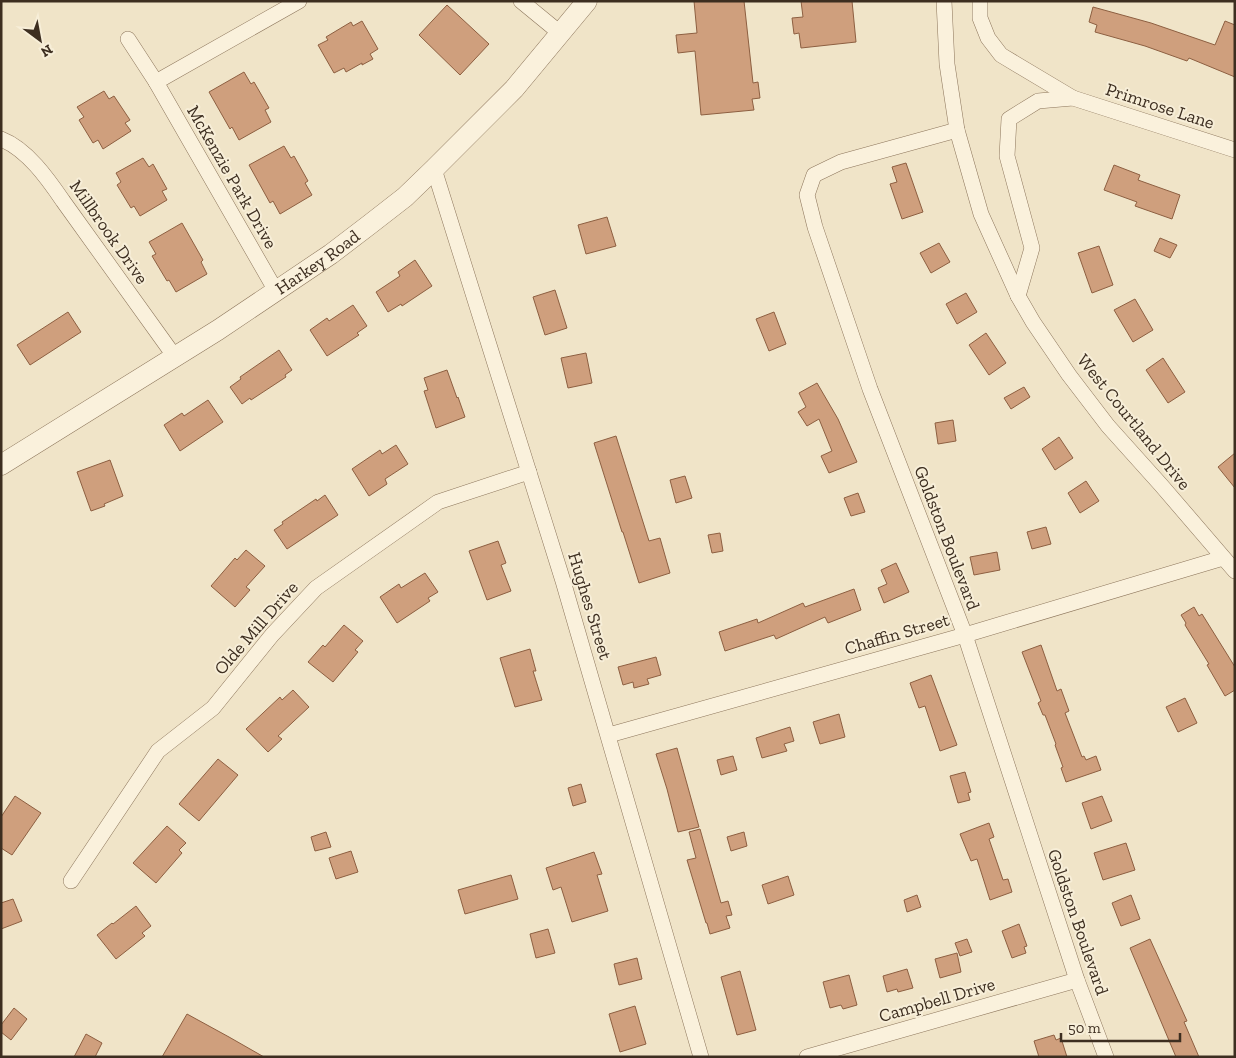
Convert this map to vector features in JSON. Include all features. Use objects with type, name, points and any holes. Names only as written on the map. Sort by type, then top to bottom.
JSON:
[{"type":"street","points":[[156,82],[299,1]]},
{"type":"street","points":[[521,1],[560,33]]},
{"type":"street","name":"Harkey Road","points":[[1,465],[176,357],[276,291],[331,254],[405,197],[514,89],[587,1]]},
{"type":"street","name":"West Courtland Drive","points":[[944,1],[946,64],[957,130],[981,214],[1018,296],[1069,375],[1108,426],[1235,572]]},
{"type":"street","name":"Primrose Lane","points":[[980,1],[980,18],[988,38],[1001,55],[1073,98],[1235,150]]},
{"type":"street","name":"McKenzie Park Drive","points":[[128,39],[156,82],[276,291]]},
{"type":"street","name":"Primrose Lane","points":[[1018,296],[1032,248],[1007,156],[1009,119],[1038,100],[1073,98]]},
{"type":"street","name":"Goldston Boulevard","points":[[957,130],[841,162],[814,175],[807,195],[815,227],[870,389],[965,635],[1077,980],[1106,1057]]},
{"type":"street","name":"Millbrook Drive","points":[[1,139],[33,162],[50,181],[176,357]]},
{"type":"street","name":"Hughes Street","points":[[434,169],[566,590],[701,1057]]},
{"type":"street","name":"Olde Mill Drive","points":[[71,880],[158,751],[213,708],[272,635],[316,588],[438,502],[529,472]]},
{"type":"street","name":"Chaffin Street","points":[[608,735],[965,635],[1223,558]]},
{"type":"street","name":"Campbell Drive","points":[[807,1057],[1077,980]]},
{"type":"building","points":[[694,1],[744,1],[753,83],[758,82],[760,98],[752,99],[754,110],[701,115],[695,51],[678,53],[676,35],[697,33]]},
{"type":"building","points":[[801,1],[852,1],[856,42],[801,48],[799,33],[794,34],[792,18],[803,17]]},
{"type":"building","points":[[447,5],[489,44],[460,75],[419,35]]},
{"type":"building","points":[[1093,7],[1151,23],[1215,45],[1225,21],[1235,25],[1235,77],[1189,58],[1187,61],[1145,46],[1095,32],[1097,25],[1089,22]]},
{"type":"building","points":[[362,21],[378,49],[370,54],[373,59],[346,72],[344,68],[334,73],[318,45],[328,40],[326,37],[351,22],[353,26]]},
{"type":"building","points":[[244,72],[251,84],[254,82],[269,108],[265,110],[271,122],[239,140],[232,127],[230,129],[209,92]]},
{"type":"building","points":[[104,91],[109,99],[114,96],[130,120],[125,123],[131,131],[103,149],[98,140],[93,143],[79,120],[84,117],[77,107]]},
{"type":"building","points":[[284,146],[291,158],[294,156],[308,181],[305,183],[312,195],[280,214],[273,201],[270,203],[249,165]]},
{"type":"building","points":[[143,158],[149,167],[153,164],[167,189],[162,191],[167,200],[140,216],[134,206],[131,208],[117,185],[121,182],[116,173]]},
{"type":"building","points":[[906,163],[923,212],[902,219],[890,184],[897,182],[892,167]]},
{"type":"building","points":[[1114,165],[1140,175],[1138,180],[1180,195],[1172,219],[1135,206],[1137,202],[1104,190]]},
{"type":"building","points":[[607,217],[616,246],[586,254],[578,225]]},
{"type":"building","points":[[182,223],[203,260],[201,262],[207,274],[176,292],[152,256],[156,254],[149,242]]},
{"type":"building","points":[[1160,238],[1177,245],[1170,258],[1154,251]]},
{"type":"building","points":[[939,243],[950,262],[931,273],[920,253]]},
{"type":"building","points":[[1099,246],[1113,285],[1092,293],[1078,253]]},
{"type":"building","points":[[415,260],[432,286],[402,306],[401,304],[388,312],[376,292],[400,276],[398,272]]},
{"type":"building","points":[[555,290],[567,328],[545,335],[533,297]]},
{"type":"building","points":[[966,293],[977,312],[957,324],[946,304]]},
{"type":"building","points":[[1135,299],[1153,330],[1133,342],[1114,310]]},
{"type":"building","points":[[353,305],[367,326],[357,333],[359,335],[327,356],[310,330],[327,318],[329,321]]},
{"type":"building","points":[[68,312],[81,332],[30,365],[17,345]]},
{"type":"building","points":[[774,312],[786,344],[769,351],[756,319]]},
{"type":"building","points":[[986,333],[1006,363],[989,375],[969,345]]},
{"type":"building","points":[[279,350],[292,370],[285,375],[286,377],[242,404],[230,387],[241,379],[240,377]]},
{"type":"building","points":[[586,353],[592,383],[568,388],[561,358]]},
{"type":"building","points":[[1163,358],[1185,392],[1168,403],[1146,370]]},
{"type":"building","points":[[447,370],[465,417],[436,428],[424,391],[428,390],[424,378]]},
{"type":"building","points":[[817,383],[838,419],[857,462],[829,473],[821,456],[832,451],[819,419],[807,426],[798,412],[806,407],[799,393]]},
{"type":"building","points":[[1024,387],[1030,397],[1011,409],[1004,398]]},
{"type":"building","points":[[208,400],[223,422],[180,451],[164,425],[182,413],[184,416]]},
{"type":"building","points":[[953,420],[956,441],[938,444],[935,423]]},
{"type":"building","points":[[616,436],[649,541],[660,538],[670,573],[639,583],[594,443]]},
{"type":"building","points":[[1059,437],[1073,458],[1055,470],[1042,449]]},
{"type":"building","points":[[396,445],[408,464],[385,479],[387,484],[369,496],[352,469],[380,450],[382,454]]},
{"type":"building","points":[[1235,453],[1235,488],[1218,467]]},
{"type":"building","points":[[110,460],[123,496],[91,511],[77,472]]},
{"type":"building","points":[[685,476],[692,498],[676,503],[670,480]]},
{"type":"building","points":[[1086,481],[1099,501],[1080,513],[1068,493]]},
{"type":"building","points":[[858,493],[865,512],[851,516],[844,498]]},
{"type":"building","points":[[325,495],[338,515],[287,549],[274,530],[283,524],[282,522]]},
{"type":"building","points":[[1046,527],[1051,544],[1032,549],[1027,532]]},
{"type":"building","points":[[720,533],[723,551],[712,553],[708,535]]},
{"type":"building","points":[[498,541],[506,563],[501,565],[511,591],[487,600],[469,551]]},
{"type":"building","points":[[246,550],[265,566],[246,587],[250,590],[235,607],[211,586],[235,558],[237,560]]},
{"type":"building","points":[[997,552],[1000,570],[974,575],[970,557]]},
{"type":"building","points":[[896,563],[909,592],[884,603],[878,588],[887,584],[881,570]]},
{"type":"building","points":[[425,573],[438,592],[428,598],[430,601],[397,623],[380,597],[399,584],[401,588]]},
{"type":"building","points":[[854,589],[861,610],[828,623],[825,617],[776,639],[774,635],[725,651],[719,632],[757,619],[758,623],[803,603],[805,607]]},
{"type":"building","points":[[1194,607],[1199,616],[1202,614],[1235,667],[1235,690],[1225,696],[1181,615]]},
{"type":"building","points":[[344,625],[363,641],[355,650],[358,652],[333,682],[308,662],[323,645],[325,647]]},
{"type":"building","points":[[1041,645],[1057,691],[1061,689],[1069,711],[1065,713],[1082,757],[1084,756],[1086,760],[1096,756],[1101,770],[1066,782],[1056,744],[1045,715],[1043,715],[1038,703],[1041,701],[1022,652]]},
{"type":"building","points":[[530,649],[536,671],[533,671],[542,700],[515,707],[500,658]]},
{"type":"building","points":[[656,657],[661,675],[647,679],[649,684],[634,688],[633,682],[623,685],[618,667]]},
{"type":"building","points":[[931,675],[957,745],[940,751],[925,706],[919,708],[910,683]]},
{"type":"building","points":[[293,690],[309,707],[278,736],[282,739],[268,752],[246,729],[280,697],[282,700]]},
{"type":"building","points":[[1185,698],[1197,723],[1178,732],[1166,707]]},
{"type":"building","points":[[839,714],[845,737],[820,744],[813,722]]},
{"type":"building","points":[[790,727],[794,741],[784,744],[787,751],[762,758],[756,738]]},
{"type":"building","points":[[677,748],[699,827],[678,832],[656,754]]},
{"type":"building","points":[[733,756],[737,770],[721,775],[717,760]]},
{"type":"building","points":[[218,759],[238,775],[199,821],[179,804]]},
{"type":"building","points":[[965,772],[971,792],[968,793],[970,800],[958,803],[950,776]]},
{"type":"building","points":[[581,784],[586,802],[573,806],[568,788]]},
{"type":"building","points":[[15,796],[41,813],[12,855],[1,848],[1,817]]},
{"type":"building","points":[[1102,796],[1112,821],[1091,829],[1082,803]]},
{"type":"building","points":[[989,823],[994,837],[989,839],[1003,880],[1008,879],[1012,892],[990,900],[977,859],[971,861],[960,834]]},
{"type":"building","points":[[167,826],[186,843],[179,850],[182,853],[156,883],[133,863]]},
{"type":"building","points":[[700,829],[721,903],[728,901],[732,915],[726,916],[730,928],[710,934],[687,860],[696,858],[689,832]]},
{"type":"building","points":[[326,832],[331,847],[315,851],[311,837]]},
{"type":"building","points":[[744,832],[747,846],[731,851],[727,837]]},
{"type":"building","points":[[1126,843],[1135,870],[1103,880],[1094,853]]},
{"type":"building","points":[[351,851],[358,872],[336,879],[329,858]]},
{"type":"building","points":[[594,852],[602,874],[597,875],[608,911],[572,922],[561,887],[553,890],[546,868]]},
{"type":"building","points":[[511,875],[518,899],[465,914],[458,890]]},
{"type":"building","points":[[788,876],[794,895],[768,904],[762,885]]},
{"type":"building","points":[[917,895],[921,907],[907,912],[904,900]]},
{"type":"building","points":[[1131,895],[1140,919],[1121,926],[1112,903]]},
{"type":"building","points":[[13,899],[22,921],[1,929],[1,903]]},
{"type":"building","points":[[136,906],[151,926],[142,933],[145,936],[116,959],[97,935]]},
{"type":"building","points":[[1019,924],[1027,946],[1024,947],[1026,953],[1012,958],[1002,931]]},
{"type":"building","points":[[548,929],[555,953],[536,958],[530,934]]},
{"type":"building","points":[[967,939],[972,952],[960,956],[955,943]]},
{"type":"building","points":[[1150,939],[1187,1021],[1184,1022],[1199,1057],[1176,1057],[1130,948]]},
{"type":"building","points":[[957,953],[961,972],[940,978],[935,959]]},
{"type":"building","points":[[637,958],[642,979],[619,985],[614,964]]},
{"type":"building","points":[[907,969],[913,988],[898,992],[897,989],[887,992],[883,976]]},
{"type":"building","points":[[740,971],[756,1030],[737,1035],[721,977]]},
{"type":"building","points":[[849,975],[857,1005],[843,1009],[841,1005],[830,1008],[823,982]]},
{"type":"building","points":[[635,1006],[646,1044],[620,1052],[609,1014]]},
{"type":"building","points":[[14,1008],[27,1019],[11,1040],[1,1032],[1,1025]]},
{"type":"building","points":[[187,1014],[229,1037],[264,1057],[162,1057]]},
{"type":"building","points":[[86,1034],[102,1043],[95,1057],[74,1057]]},
{"type":"building","points":[[1054,1035],[1056,1040],[1061,1038],[1067,1057],[1039,1057],[1034,1041]]}]
